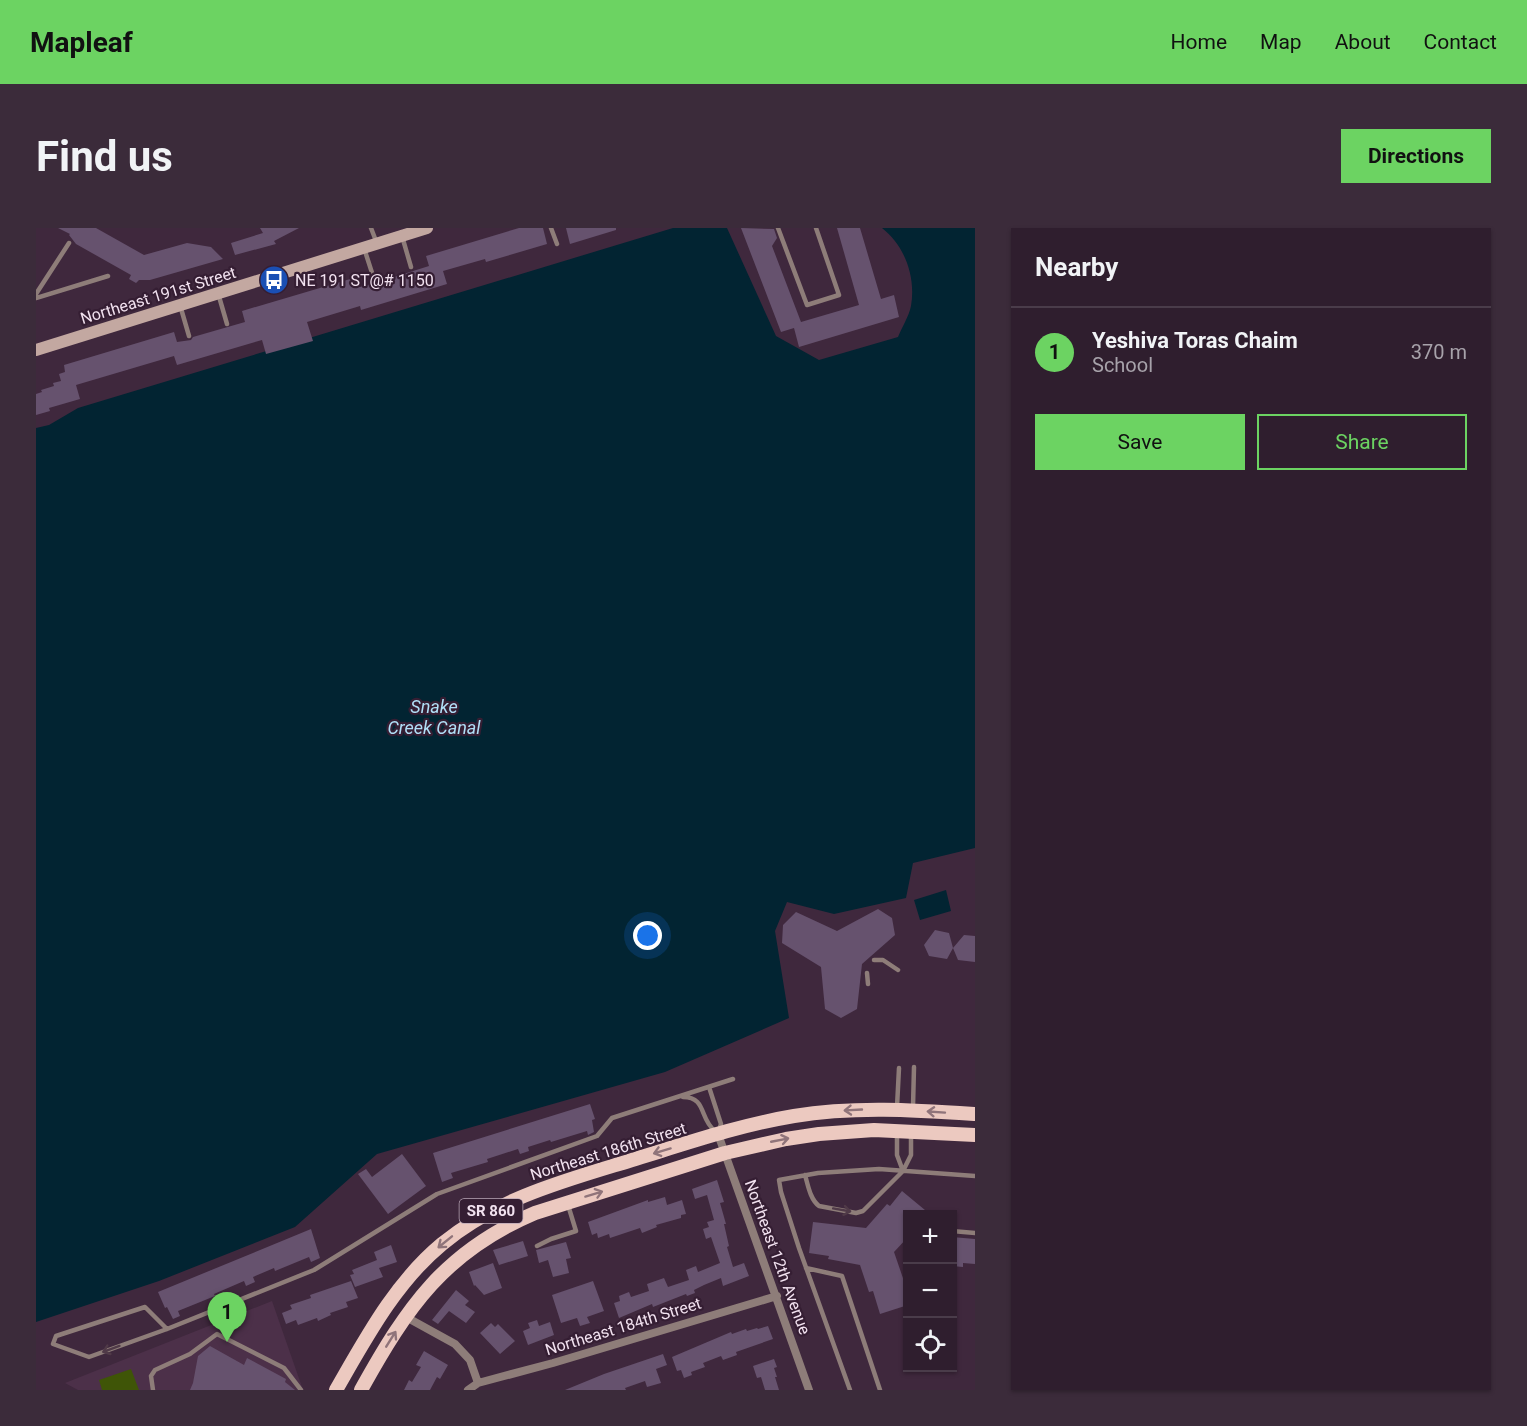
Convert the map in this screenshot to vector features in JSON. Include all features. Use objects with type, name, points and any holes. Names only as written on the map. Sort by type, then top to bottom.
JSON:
[{"type":"main road","name":"Northeast 186th Street","points":[[336,1390],[374,1324],[406,1280],[442,1245],[469,1224],[496,1208],[540,1189],[760,1123],[810,1114],[859,1110],[912,1110],[975,1114]]},
{"type":"main road","points":[[897,1110],[897,1130]]},
{"type":"main road","points":[[911,1131],[912,1110]]},
{"type":"main road","name":"SR 860","points":[[361,1390],[406,1317],[435,1280],[469,1249],[521,1219],[567,1202],[725,1153],[769,1142],[810,1135],[856,1131],[897,1130],[975,1135]]},
{"type":"street","name":"Northeast 191st Street","points":[[36,350],[427,228]]},
{"type":"street","name":"Northeast 12th Avenue","points":[[718,1134],[809,1390]]},
{"type":"street","name":"Northeast 184th Street","points":[[478,1383],[777,1296]]},
{"type":"street","points":[[406,1317],[455,1344],[470,1360],[478,1383],[468,1390]]},
{"type":"lane","points":[[371,228],[370,246],[374,279]]},
{"type":"lane","points":[[551,228],[556,244]]},
{"type":"lane","points":[[778,228],[807,305],[840,295],[816,228]]},
{"type":"lane","points":[[405,233],[411,267]]},
{"type":"lane","points":[[36,296],[69,243]]},
{"type":"lane","points":[[36,296],[108,276]]},
{"type":"lane","points":[[218,293],[227,324]]},
{"type":"lane","points":[[180,305],[189,336]]},
{"type":"lane","points":[[874,960],[883,960],[898,970]]},
{"type":"lane","points":[[867,973],[868,984]]},
{"type":"lane","points":[[912,1110],[914,1067]]},
{"type":"lane","points":[[897,1110],[899,1068]]},
{"type":"lane","points":[[166,1329],[145,1307],[56,1336],[52,1344],[89,1357],[166,1329],[314,1270],[437,1194],[597,1136],[612,1118],[733,1079]]},
{"type":"lane","points":[[677,1096],[691,1097],[699,1101],[709,1127],[718,1134],[722,1124],[709,1087]]},
{"type":"lane","points":[[897,1130],[897,1155],[901,1173]]},
{"type":"lane","points":[[805,1175],[810,1192],[819,1206],[856,1213],[872,1203],[901,1173],[911,1155],[911,1131]]},
{"type":"lane","points":[[850,1390],[806,1268],[779,1180],[805,1175],[879,1169],[901,1173],[975,1176]]},
{"type":"lane","points":[[537,1246],[576,1231],[567,1202]]},
{"type":"lane","points":[[957,1231],[975,1233]]},
{"type":"lane","points":[[806,1268],[842,1276],[880,1390]]},
{"type":"lane","points":[[153,1390],[151,1376],[154,1370],[190,1354],[217,1334],[284,1368],[301,1390]]},
{"type":"shaded area","points":[[272,1301],[303,1390],[78,1390],[65,1383]]},
{"type":"green space","points":[[131,1369],[139,1390],[102,1390],[99,1380]]},
{"type":"water","name":"Snake Creek Canal","points":[[673,228],[727,228],[776,336],[819,360],[898,337],[910,310],[912,284],[903,253],[882,228],[975,228],[975,848],[913,863],[906,898],[834,914],[787,902],[775,931],[789,1018],[665,1072],[377,1154],[295,1227],[159,1281],[36,1322],[36,428],[49,425],[78,408]]},
{"type":"water","points":[[946,890],[951,911],[920,920],[914,900]]},
{"type":"building","points":[[58,228],[96,228],[144,255],[187,243],[211,247],[223,259],[150,280],[139,280],[136,283],[129,279],[131,275],[76,244],[70,234]]},
{"type":"building","points":[[260,228],[299,228],[274,241],[276,244],[235,255],[231,243],[263,233]]},
{"type":"building","points":[[519,228],[543,228],[547,244],[486,262],[485,259],[443,271],[447,284],[361,310],[360,306],[307,322],[313,341],[266,354],[262,340],[177,365],[174,356],[76,385],[80,399],[49,408],[50,411],[36,415],[36,394],[54,386],[53,383],[61,381],[59,374],[65,372],[64,365],[174,332],[177,342],[191,340],[193,337],[245,322],[242,311],[357,277],[360,287],[375,283],[429,266],[426,256]]},
{"type":"building","points":[[566,228],[616,228],[616,230],[570,244]]},
{"type":"building","points":[[741,228],[774,229],[777,238],[772,246],[801,322],[859,305],[837,228],[860,228],[881,299],[894,295],[899,317],[799,347],[794,328],[781,332]]},
{"type":"building","points":[[878,909],[892,918],[895,935],[862,964],[857,1009],[841,1018],[825,1009],[821,967],[782,943],[783,925],[796,912],[837,931]]},
{"type":"building","points":[[935,930],[949,933],[953,948],[947,959],[929,956],[924,945]]},
{"type":"building","points":[[964,935],[975,936],[975,962],[958,960],[953,948]]},
{"type":"building","points":[[590,1104],[595,1119],[592,1120],[594,1132],[588,1135],[587,1131],[551,1142],[550,1140],[528,1147],[529,1151],[520,1154],[518,1149],[487,1159],[488,1162],[451,1173],[453,1178],[442,1182],[433,1153]]},
{"type":"building","points":[[402,1154],[426,1186],[388,1214],[358,1174],[366,1169],[372,1177]]},
{"type":"building","points":[[717,1180],[724,1202],[720,1203],[726,1224],[724,1224],[729,1246],[727,1247],[733,1267],[744,1263],[749,1276],[723,1286],[721,1278],[694,1290],[695,1293],[687,1296],[686,1294],[653,1307],[652,1304],[619,1318],[614,1303],[620,1301],[619,1296],[629,1292],[631,1297],[649,1291],[647,1284],[664,1278],[668,1287],[689,1280],[686,1270],[696,1266],[698,1272],[720,1263],[711,1237],[706,1239],[703,1229],[709,1227],[707,1222],[714,1220],[707,1195],[695,1199],[692,1189]]},
{"type":"building","points":[[902,1191],[925,1210],[903,1210],[903,1242],[894,1252],[903,1278],[903,1307],[880,1314],[873,1291],[869,1292],[860,1265],[809,1253],[813,1222],[866,1228],[887,1204],[890,1206]]},
{"type":"building","points":[[665,1197],[667,1205],[682,1200],[686,1214],[642,1233],[640,1228],[610,1238],[609,1234],[598,1238],[597,1233],[592,1235],[588,1222],[648,1200],[648,1202]]},
{"type":"building","points":[[311,1229],[320,1258],[311,1262],[309,1257],[275,1271],[274,1268],[253,1277],[255,1282],[246,1286],[244,1281],[178,1311],[180,1316],[173,1319],[167,1307],[165,1308],[158,1292]]},
{"type":"building","points":[[957,1237],[975,1239],[975,1264],[963,1263],[963,1267],[957,1266]]},
{"type":"building","points":[[523,1241],[528,1256],[499,1265],[493,1250]]},
{"type":"building","points":[[566,1242],[571,1258],[566,1259],[569,1273],[553,1277],[548,1260],[539,1263],[536,1250]]},
{"type":"building","points":[[391,1245],[397,1262],[379,1268],[383,1277],[355,1287],[350,1275],[354,1274],[352,1270],[377,1260],[374,1252]]},
{"type":"building","points":[[493,1263],[502,1288],[484,1295],[474,1286],[469,1272]]},
{"type":"building","points":[[351,1281],[358,1298],[346,1302],[348,1307],[330,1313],[331,1315],[318,1321],[317,1318],[298,1325],[296,1320],[286,1324],[282,1313],[292,1309],[290,1305],[311,1298],[310,1295]]},
{"type":"building","points":[[593,1281],[604,1311],[587,1317],[590,1323],[580,1326],[577,1318],[561,1323],[552,1295]]},
{"type":"building","points":[[456,1290],[469,1301],[465,1305],[475,1312],[466,1323],[449,1311],[438,1324],[432,1320]]},
{"type":"building","points":[[537,1320],[539,1326],[550,1322],[554,1335],[528,1345],[523,1331],[530,1328],[528,1323]]},
{"type":"building","points":[[491,1323],[495,1327],[498,1324],[515,1341],[500,1354],[480,1333]]},
{"type":"building","points":[[768,1326],[773,1339],[736,1352],[737,1355],[723,1360],[721,1356],[703,1363],[705,1367],[691,1372],[692,1375],[684,1378],[681,1370],[677,1371],[672,1357],[731,1332],[732,1334],[746,1329],[747,1331]]},
{"type":"building","points":[[210,1346],[244,1365],[247,1358],[286,1379],[285,1382],[295,1390],[190,1390],[198,1356]]},
{"type":"building","points":[[424,1351],[448,1365],[440,1379],[437,1377],[430,1390],[404,1390],[409,1380],[412,1382],[421,1367],[416,1365]]},
{"type":"building","points":[[663,1354],[667,1365],[656,1369],[661,1383],[647,1387],[645,1381],[625,1388],[626,1390],[565,1390],[604,1374]]},
{"type":"building","points":[[774,1359],[777,1367],[774,1368],[777,1377],[775,1377],[779,1390],[765,1390],[761,1377],[757,1378],[753,1366]]},
{"type":"place","name":"NE 191 ST@# 1150","points":[[274,280]]},
{"type":"place","name":"Yeshiva Toras Chaim","points":[[227,1342]]}]
